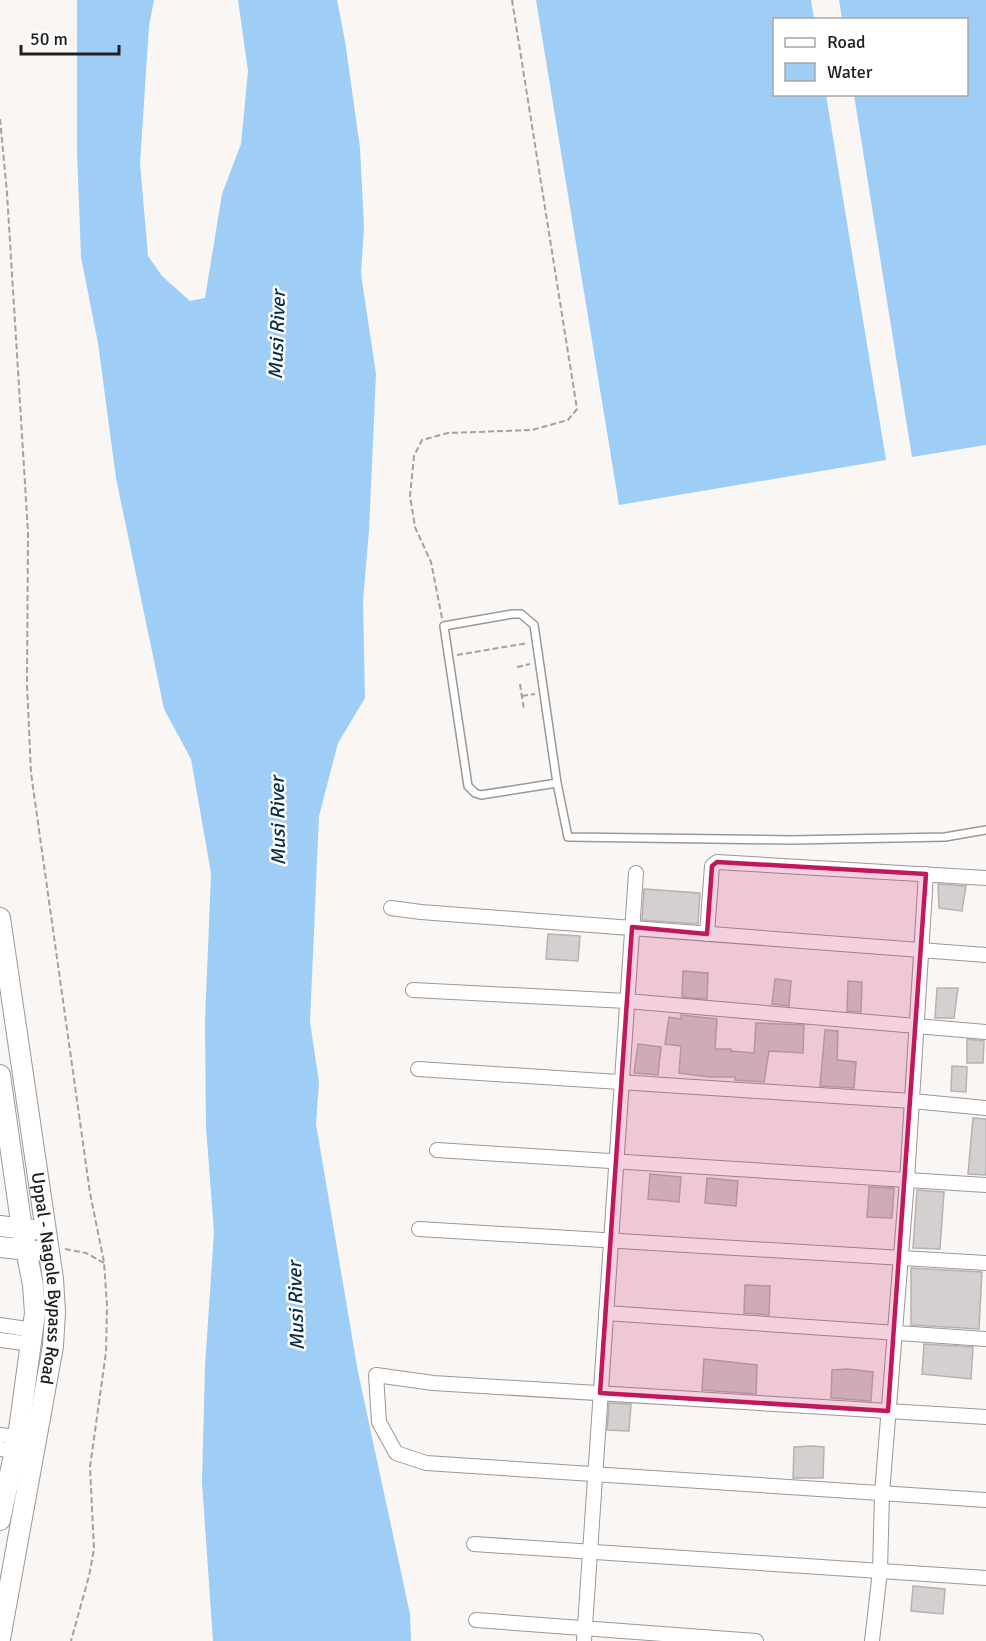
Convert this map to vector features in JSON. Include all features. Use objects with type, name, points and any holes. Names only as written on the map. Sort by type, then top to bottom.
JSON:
[{"type":"street","points":[[707,934],[712,866],[717,862],[986,878]]},
{"type":"street","points":[[584,1635],[636,873]]},
{"type":"street","points":[[872,1641],[880,1571],[882,1494],[907,1179],[926,874]]},
{"type":"street","points":[[391,908],[986,955]]},
{"type":"street","name":"Uppal - Nagole Bypass Road","points":[[0,918],[53,1290],[53,1346],[0,1639]]},
{"type":"street","points":[[413,990],[627,1001],[986,1032]]},
{"type":"street","points":[[418,1068],[986,1108]]},
{"type":"street","name":"Uppal - Nagole Bypass Road","points":[[0,1075],[22,1229],[33,1285],[35,1313],[32,1337],[8,1443],[0,1520]]},
{"type":"street","points":[[437,1150],[986,1185]]},
{"type":"street","points":[[0,1226],[45,1230]]},
{"type":"street","points":[[419,1229],[986,1263]]},
{"type":"street","points":[[0,1247],[26,1251],[48,1251]]},
{"type":"street","points":[[606,1312],[986,1339]]},
{"type":"street","points":[[0,1325],[32,1337]]},
{"type":"street","points":[[0,1340],[32,1337]]},
{"type":"street","points":[[986,1416],[433,1383],[376,1375],[379,1422],[396,1453],[426,1463],[986,1500]]},
{"type":"street","points":[[474,1544],[986,1578]]},
{"type":"street","points":[[476,1620],[584,1635],[756,1641]]},
{"type":"lane","points":[[557,783],[481,795],[468,786],[444,626],[512,614],[520,614],[534,625],[557,783],[568,837],[792,840],[945,837],[986,830]]},
{"type":"path","points":[[444,626],[431,562],[415,527],[410,496],[414,456],[422,440],[448,433],[532,430],[568,420],[577,409],[512,0]]},
{"type":"path","points":[[0,119],[7,193],[28,532],[27,685],[31,772],[90,1193],[104,1263],[107,1306],[106,1352],[90,1467],[94,1548],[89,1576],[71,1641]]},
{"type":"path","points":[[448,657],[536,641]]},
{"type":"path","points":[[517,666],[539,663]]},
{"type":"path","points":[[520,684],[524,710]]},
{"type":"path","points":[[521,696],[543,693]]},
{"type":"path","points":[[48,1251],[58,1248],[76,1250],[104,1263]]},
{"type":"highlighted area","points":[[717,862],[926,874],[888,1411],[600,1393],[632,927],[707,934],[712,866]]},
{"type":"water","name":"Musi River","points":[[77,0],[154,0],[149,26],[140,163],[148,256],[162,276],[190,301],[205,298],[222,194],[241,144],[248,71],[238,0],[337,0],[360,148],[364,227],[361,274],[376,374],[369,530],[363,601],[365,698],[338,743],[319,816],[310,1022],[319,1082],[316,1124],[358,1372],[410,1614],[411,1641],[213,1641],[202,1482],[205,1367],[214,1232],[206,1127],[205,1022],[211,873],[191,759],[164,709],[116,478],[98,343],[81,257],[77,151]]},
{"type":"water","points":[[536,0],[811,0],[814,18],[773,18],[773,96],[826,96],[886,460],[619,505]]},
{"type":"water","points":[[839,0],[986,0],[986,445],[912,457],[854,96],[968,96],[968,18],[842,18]]},
{"type":"building","points":[[938,884],[966,886],[962,911],[939,908]]},
{"type":"building","points":[[644,889],[700,893],[698,924],[642,920]]},
{"type":"building","points":[[548,934],[580,936],[578,961],[546,959]]},
{"type":"building","points":[[683,971],[708,973],[707,999],[682,997]]},
{"type":"building","points":[[775,979],[791,981],[789,1006],[772,1004]]},
{"type":"building","points":[[848,981],[862,982],[861,1012],[847,1011]]},
{"type":"building","points":[[937,988],[958,988],[954,1018],[935,1018]]},
{"type":"building","points":[[681,1015],[717,1019],[715,1049],[754,1053],[756,1023],[804,1025],[803,1053],[769,1051],[764,1082],[735,1080],[735,1077],[679,1073],[681,1046],[665,1044],[669,1017],[681,1019]]},
{"type":"building","points":[[825,1030],[838,1031],[837,1060],[856,1062],[854,1088],[820,1086]]},
{"type":"building","points":[[967,1039],[984,1041],[983,1063],[967,1063]]},
{"type":"building","points":[[638,1044],[661,1047],[658,1075],[634,1073]]},
{"type":"building","points":[[952,1066],[967,1067],[966,1092],[951,1091]]},
{"type":"building","points":[[973,1118],[986,1119],[986,1175],[968,1174]]},
{"type":"building","points":[[650,1174],[681,1177],[679,1202],[648,1199]]},
{"type":"building","points":[[707,1178],[738,1181],[736,1206],[705,1203]]},
{"type":"building","points":[[869,1187],[894,1188],[892,1218],[867,1217]]},
{"type":"building","points":[[917,1190],[944,1192],[940,1249],[913,1248]]},
{"type":"building","points":[[911,1268],[982,1272],[979,1329],[911,1325]]},
{"type":"building","points":[[745,1285],[770,1286],[769,1315],[744,1313]]},
{"type":"building","points":[[924,1344],[973,1347],[971,1379],[922,1374]]},
{"type":"building","points":[[704,1359],[757,1365],[756,1394],[702,1390]]},
{"type":"building","points":[[832,1370],[873,1372],[871,1401],[831,1398]]},
{"type":"building","points":[[609,1403],[631,1404],[629,1431],[607,1430]]},
{"type":"building","points":[[794,1447],[824,1447],[823,1478],[793,1478]]},
{"type":"building","points":[[913,1586],[945,1589],[943,1614],[911,1611]]}]
